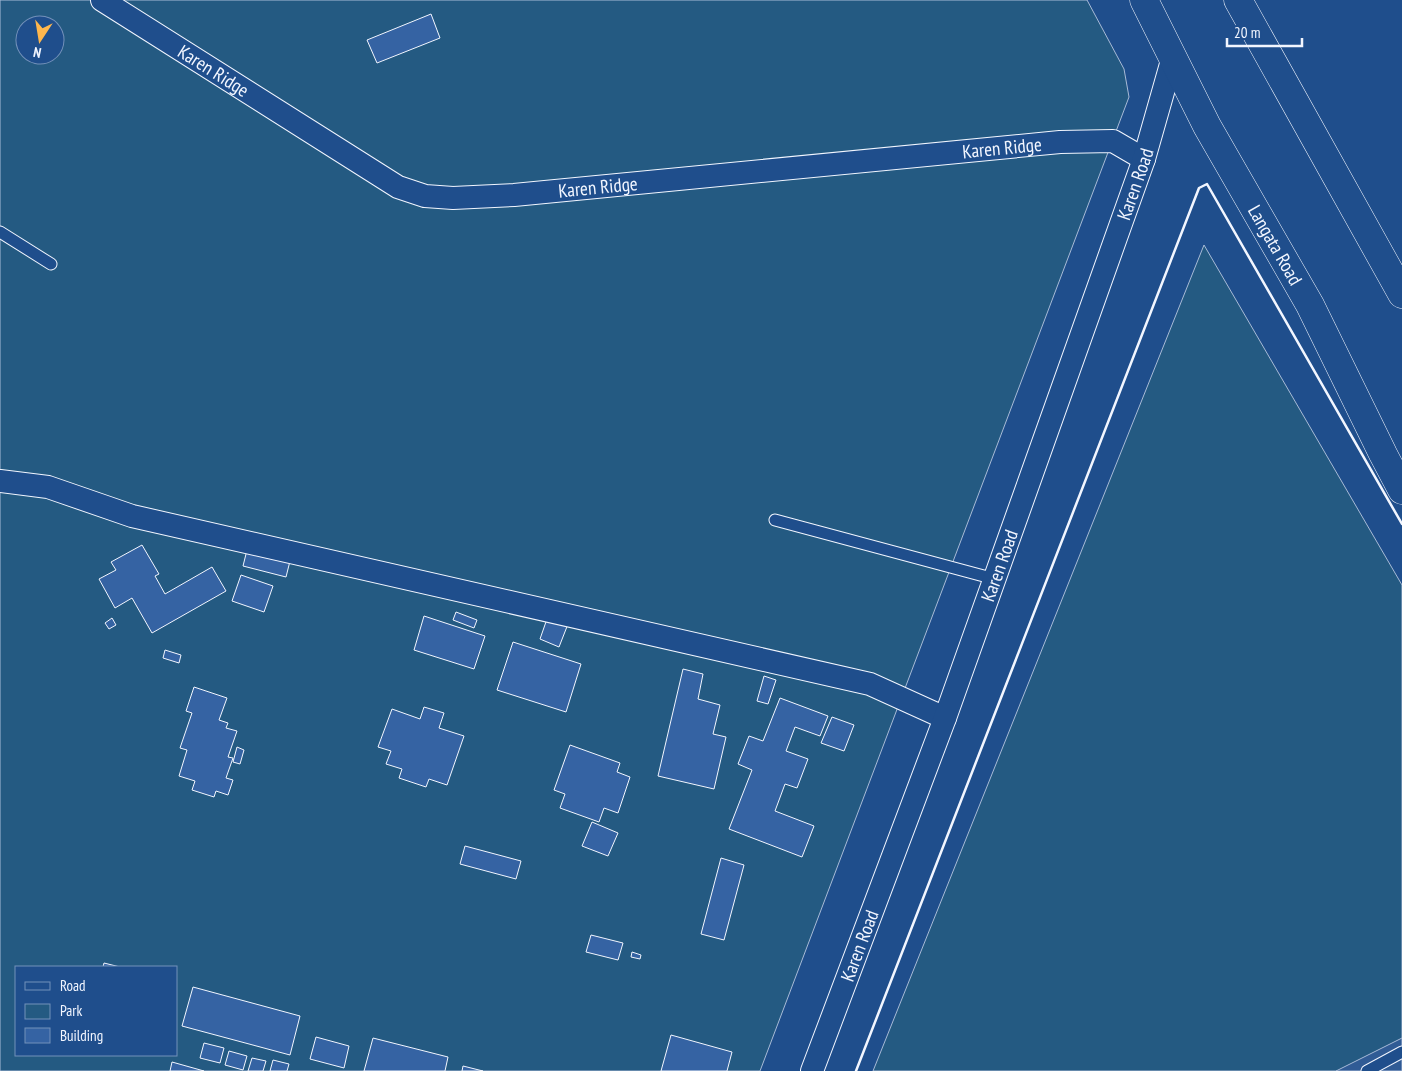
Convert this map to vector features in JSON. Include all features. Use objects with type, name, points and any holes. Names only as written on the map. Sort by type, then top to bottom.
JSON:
[{"type":"main road","name":"Langata Road","points":[[1144,0],[1207,126],[1310,305],[1392,456],[1402,490]]},
{"type":"main road","points":[[1238,0],[1398,278]]},
{"type":"street","name":"Karen Ridge","points":[[102,0],[398,187],[425,196],[452,198],[514,195],[1060,142],[1113,141],[1144,159]]},
{"type":"street","name":"Karen Road","points":[[812,1071],[945,718],[995,579],[1144,159],[1173,57]]},
{"type":"street","points":[[0,481],[48,487],[132,516],[870,684],[945,718]]},
{"type":"lane","points":[[0,232],[51,264]]},
{"type":"lane","points":[[775,520],[995,579]]},
{"type":"lane","points":[[1367,1071],[1402,1052]]},
{"type":"green space","points":[[0,0],[1087,0],[1124,69],[1129,97],[760,1071],[0,1071]]},
{"type":"green space","points":[[1204,245],[1402,585],[1402,1071],[873,1071]]},
{"type":"shaded area","points":[[1402,1038],[1402,1071],[1336,1071]]},
{"type":"building","points":[[431,14],[440,38],[377,63],[367,40]]},
{"type":"building","points":[[142,545],[159,574],[155,576],[165,594],[212,567],[226,591],[152,633],[132,598],[115,608],[99,579],[116,570],[111,562]]},
{"type":"building","points":[[248,546],[291,557],[286,577],[243,566]]},
{"type":"building","points":[[241,575],[273,586],[264,612],[232,601]]},
{"type":"building","points":[[456,612],[477,620],[474,628],[453,620]]},
{"type":"building","points":[[424,616],[485,636],[474,669],[414,650]]},
{"type":"building","points":[[548,616],[568,624],[559,647],[540,639]]},
{"type":"building","points":[[112,618],[116,625],[109,629],[105,623]]},
{"type":"building","points":[[513,642],[581,664],[566,712],[497,690]]},
{"type":"building","points":[[165,650],[181,655],[179,663],[163,658]]},
{"type":"building","points":[[683,669],[703,674],[698,699],[720,705],[713,734],[726,737],[714,789],[658,776]]},
{"type":"building","points":[[764,676],[776,680],[768,704],[757,701]]},
{"type":"building","points":[[194,687],[227,698],[219,720],[228,723],[226,728],[237,731],[228,757],[233,758],[226,778],[233,780],[228,795],[216,791],[214,797],[192,790],[195,781],[179,776],[187,750],[180,748],[192,713],[186,711]]},
{"type":"building","points":[[780,698],[828,716],[820,736],[795,727],[786,751],[808,759],[797,788],[785,784],[775,811],[814,826],[802,857],[729,829],[752,770],[738,764],[749,736],[763,741]]},
{"type":"building","points":[[424,707],[444,713],[439,728],[464,736],[447,785],[429,779],[426,787],[399,778],[402,769],[386,764],[391,751],[378,747],[392,709],[420,719]]},
{"type":"building","points":[[832,717],[854,725],[844,751],[821,743]]},
{"type":"building","points":[[570,745],[620,763],[617,772],[630,777],[618,813],[604,808],[599,822],[560,808],[565,794],[554,790]]},
{"type":"building","points":[[237,747],[244,750],[240,764],[233,762]]},
{"type":"building","points":[[592,822],[618,833],[608,856],[582,846]]},
{"type":"building","points":[[465,846],[521,861],[516,879],[460,864]]},
{"type":"building","points":[[721,858],[744,865],[724,940],[701,934]]},
{"type":"building","points":[[591,935],[623,943],[618,960],[586,952]]},
{"type":"building","points":[[632,952],[641,955],[640,959],[631,957]]},
{"type":"building","points":[[104,963],[116,966],[103,966]]},
{"type":"building","points":[[193,987],[300,1016],[290,1055],[182,1026]]},
{"type":"building","points":[[671,1035],[732,1052],[727,1071],[661,1071]]},
{"type":"building","points":[[316,1037],[349,1046],[344,1068],[310,1059]]},
{"type":"building","points":[[373,1038],[448,1057],[445,1071],[364,1071]]},
{"type":"building","points":[[204,1043],[224,1048],[220,1063],[200,1058]]},
{"type":"building","points":[[229,1051],[247,1056],[243,1070],[225,1065]]},
{"type":"building","points":[[252,1058],[266,1061],[263,1071],[248,1071]]},
{"type":"building","points":[[273,1060],[289,1064],[287,1071],[270,1071]]},
{"type":"building","points":[[172,1062],[204,1071],[170,1071]]},
{"type":"building","points":[[463,1066],[483,1071],[462,1071]]},
{"type":"wall","points":[[856,1071],[1199,188],[1207,184],[1402,524]]}]
